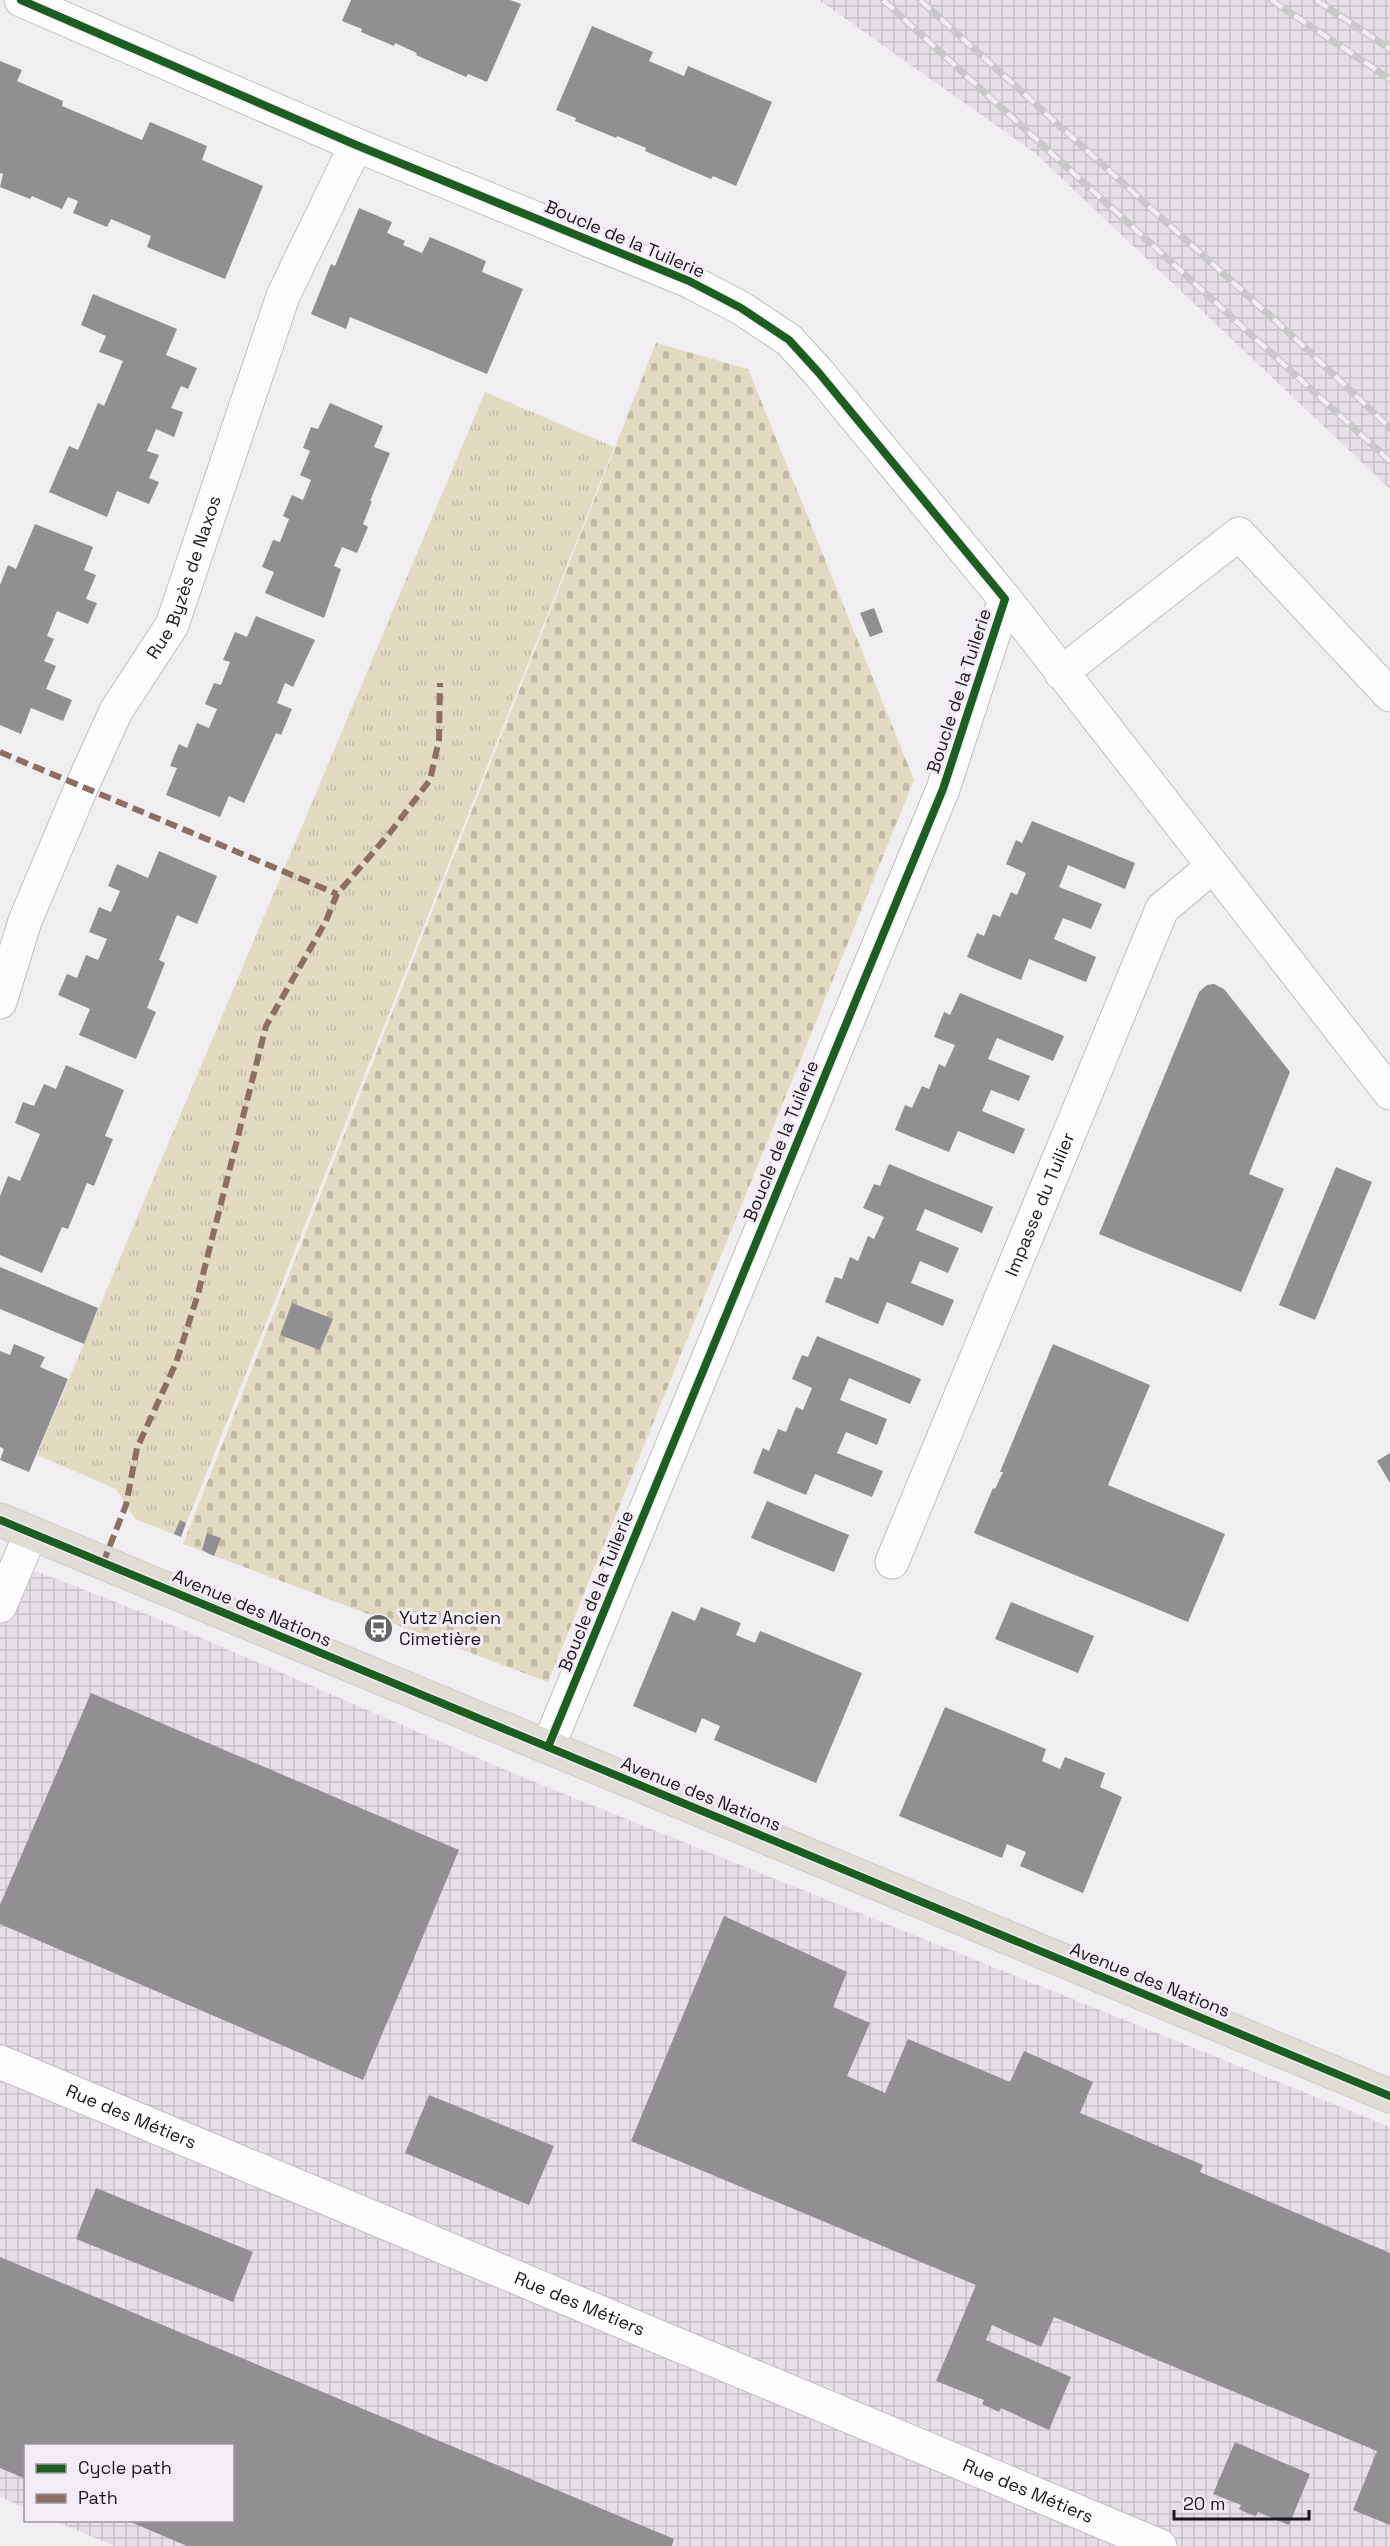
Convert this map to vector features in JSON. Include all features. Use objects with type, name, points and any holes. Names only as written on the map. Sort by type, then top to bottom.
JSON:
[{"type":"main road","name":"Avenue des Nations","points":[[0,1520],[1390,2096]]},
{"type":"street","name":"Boucle de la Tuilerie","points":[[21,0],[357,145],[689,281],[741,308],[789,340],[833,389],[1005,599],[1390,1093]]},
{"type":"street","name":"Rue Byzès de Naxos","points":[[0,1002],[25,921],[116,711],[172,625],[283,296],[357,145]]},
{"type":"street","points":[[1061,673],[1239,534],[1390,695]]},
{"type":"street","name":"Boucle de la Tuilerie","points":[[548,1747],[943,789],[1005,599]]},
{"type":"street","name":"Impasse du Tuilier","points":[[892,1562],[1162,909],[1213,866]]},
{"type":"street","points":[[0,1606],[31,1533]]},
{"type":"street","name":"Rue des Métiers","points":[[0,2062],[1160,2546]]},
{"type":"shaded area","points":[[819,0],[1390,0],[1390,489],[1035,153]]},
{"type":"shaded area","points":[[0,1557],[151,1616],[510,1772],[1390,2127],[1390,2546],[114,2546],[57,2522],[234,2522],[234,2444],[24,2444],[24,2508],[0,2497]]},
{"type":"green space","points":[[656,343],[748,369],[914,780],[548,1682],[183,1544]]},
{"type":"green space","points":[[485,392],[614,447],[181,1537],[135,1519],[116,1489],[37,1455]]},
{"type":"building","points":[[351,0],[510,0],[521,4],[487,82],[468,74],[466,77],[395,43],[394,46],[361,32],[362,29],[342,21]]},
{"type":"building","points":[[592,26],[653,52],[649,61],[684,76],[688,66],[772,102],[736,186],[713,176],[711,179],[645,151],[646,148],[575,121],[576,118],[556,110]]},
{"type":"building","points":[[0,61],[22,70],[17,81],[63,101],[62,106],[142,140],[150,122],[207,146],[202,160],[263,186],[225,279],[147,247],[151,236],[111,219],[107,227],[73,213],[78,201],[68,197],[62,209],[32,196],[30,199],[0,187],[3,174],[0,173]]},
{"type":"building","points":[[359,208],[392,222],[387,233],[405,241],[403,245],[422,253],[430,237],[486,261],[482,272],[523,289],[487,374],[350,317],[346,329],[311,314],[331,264],[335,266]]},
{"type":"building","points":[[93,294],[177,329],[166,355],[197,368],[188,389],[181,386],[171,408],[183,412],[174,437],[156,429],[147,451],[159,455],[149,478],[159,482],[149,504],[117,491],[107,517],[49,492],[69,446],[78,450],[98,403],[104,406],[123,361],[99,352],[106,336],[81,325]]},
{"type":"building","points":[[330,403],[383,426],[374,447],[390,453],[370,501],[372,501],[363,524],[368,527],[357,553],[342,547],[334,566],[341,569],[324,618],[265,593],[274,572],[262,567],[273,540],[280,542],[289,519],[283,516],[292,495],[303,500],[311,480],[300,475],[310,451],[303,448],[311,427],[318,429]]},
{"type":"building","points":[[35,524],[93,547],[84,570],[96,575],[86,599],[97,603],[88,624],[57,611],[47,636],[54,639],[44,661],[56,666],[46,689],[72,700],[63,721],[31,708],[21,734],[0,725],[0,585],[8,565],[16,569]]},
{"type":"building","points":[[874,608],[883,632],[870,637],[860,613]]},
{"type":"building","points":[[256,616],[315,640],[293,687],[285,683],[277,703],[292,709],[281,735],[276,733],[244,803],[229,796],[220,817],[166,795],[177,768],[170,766],[179,744],[187,748],[197,723],[209,728],[217,709],[205,704],[214,683],[221,685],[230,662],[223,660],[235,632],[247,637]]},
{"type":"building","points":[[1032,821],[1135,863],[1125,889],[1068,865],[1059,887],[1102,904],[1091,929],[1063,918],[1054,939],[1096,957],[1086,982],[1029,959],[1021,980],[967,957],[977,933],[984,936],[993,914],[1000,917],[1011,892],[1017,895],[1026,873],[1006,864],[1016,840],[1022,843]]},
{"type":"building","points":[[159,851],[217,876],[197,924],[177,915],[159,960],[165,963],[147,1008],[156,1012],[136,1059],[79,1035],[90,1009],[58,995],[67,974],[77,978],[86,955],[98,960],[107,939],[89,932],[99,907],[111,912],[120,891],[108,886],[117,864],[148,878]]},
{"type":"building","points":[[1214,984],[1224,989],[1290,1072],[1249,1174],[1284,1189],[1241,1292],[1099,1234],[1199,992],[1207,985]]},
{"type":"building","points":[[960,993],[1064,1036],[1053,1061],[997,1038],[988,1059],[1030,1076],[1019,1101],[991,1090],[982,1111],[1025,1129],[1014,1154],[958,1131],[949,1152],[895,1130],[905,1105],[912,1108],[922,1086],[929,1089],[939,1064],[945,1067],[955,1045],[934,1037],[944,1012],[950,1015]]},
{"type":"building","points":[[66,1065],[124,1090],[105,1136],[113,1139],[94,1186],[87,1183],[68,1229],[62,1227],[42,1273],[0,1255],[0,1196],[8,1176],[20,1181],[40,1134],[15,1123],[23,1102],[34,1106],[44,1084],[56,1089]]},
{"type":"building","points":[[889,1164],[993,1207],[982,1233],[925,1209],[916,1230],[959,1248],[948,1273],[920,1261],[911,1283],[954,1300],[943,1326],[887,1302],[878,1324],[825,1302],[835,1277],[842,1279],[850,1257],[858,1261],[868,1236],[874,1239],[884,1217],[863,1208],[874,1184],[880,1186]]},
{"type":"building","points":[[1336,1167],[1372,1182],[1315,1320],[1279,1305]]},
{"type":"building","points":[[0,1267],[98,1308],[84,1344],[0,1309]]},
{"type":"building","points":[[292,1303],[333,1319],[320,1350],[280,1335]]},
{"type":"building","points":[[817,1336],[921,1379],[910,1404],[849,1378],[840,1400],[887,1419],[877,1445],[846,1432],[837,1453],[883,1471],[872,1497],[815,1474],[806,1495],[753,1473],[763,1448],[769,1451],[778,1429],[786,1432],[796,1407],[803,1410],[812,1388],[792,1379],[802,1355],[808,1357]]},
{"type":"building","points":[[14,1344],[45,1357],[40,1367],[68,1379],[29,1472],[0,1460],[4,1449],[0,1447],[0,1351],[10,1355]]},
{"type":"building","points":[[1053,1344],[1150,1385],[1108,1485],[1225,1534],[1188,1622],[974,1533],[993,1488],[995,1489],[1003,1472],[1000,1472]]},
{"type":"building","points":[[1390,1453],[1390,1483],[1377,1461]]},
{"type":"building","points":[[767,1501],[849,1535],[834,1572],[751,1538]]},
{"type":"building","points":[[180,1520],[186,1523],[181,1537],[174,1534]]},
{"type":"building","points":[[207,1533],[221,1538],[214,1556],[202,1550]]},
{"type":"building","points":[[1011,1602],[1094,1636],[1078,1673],[995,1639]]},
{"type":"building","points":[[701,1607],[741,1623],[736,1635],[755,1643],[760,1631],[862,1673],[816,1783],[714,1740],[720,1726],[702,1718],[696,1733],[633,1706],[672,1611],[695,1621]]},
{"type":"building","points":[[91,1693],[459,1850],[363,2080],[0,1924],[0,1905]]},
{"type":"building","points":[[945,1707],[1046,1749],[1042,1761],[1060,1769],[1065,1757],[1105,1773],[1100,1787],[1122,1797],[1083,1893],[1020,1866],[1026,1852],[1007,1844],[1002,1858],[899,1816]]},
{"type":"building","points":[[724,1916],[847,1972],[833,2007],[870,2023],[847,2076],[885,2093],[908,2039],[1010,2082],[1024,2051],[1093,2082],[1080,2113],[1203,2165],[1200,2172],[1390,2253],[1390,2525],[1353,2510],[1377,2451],[1054,2317],[1041,2347],[992,2325],[986,2340],[1071,2377],[1049,2430],[1001,2408],[999,2412],[982,2404],[984,2400],[936,2381],[976,2285],[631,2141]]},
{"type":"building","points":[[429,2095],[554,2146],[529,2205],[405,2153]]},
{"type":"building","points":[[96,2188],[253,2252],[233,2302],[76,2239]]},
{"type":"building","points":[[0,2257],[674,2539],[672,2546],[187,2546],[131,2522],[234,2522],[234,2444],[24,2444],[24,2478],[0,2468]]},
{"type":"building","points":[[1235,2442],[1310,2474],[1289,2525],[1258,2512],[1256,2516],[1247,2513],[1239,2509],[1241,2505],[1213,2494]]},
{"type":"railway","points":[[883,0],[1390,461]]},
{"type":"railway","points":[[920,0],[1298,341],[1390,428]]},
{"type":"railway","points":[[1271,0],[1390,79]]},
{"type":"railway","points":[[1316,0],[1390,49]]},
{"type":"marked path","points":[[103,1563],[126,1505],[137,1448],[176,1363],[198,1294],[266,1026],[326,921],[337,894],[389,834],[430,780],[439,740],[440,683]]},
{"type":"marked path","points":[[0,752],[337,894]]},
{"type":"cycle path","points":[[21,0],[356,145],[689,281],[741,308],[789,340],[819,373],[1005,599],[943,789],[548,1747]]},
{"type":"cycle path","points":[[0,1520],[1390,2096]]},
{"type":"place","name":"Yutz Ancien Cimetière","points":[[378,1628]]}]
